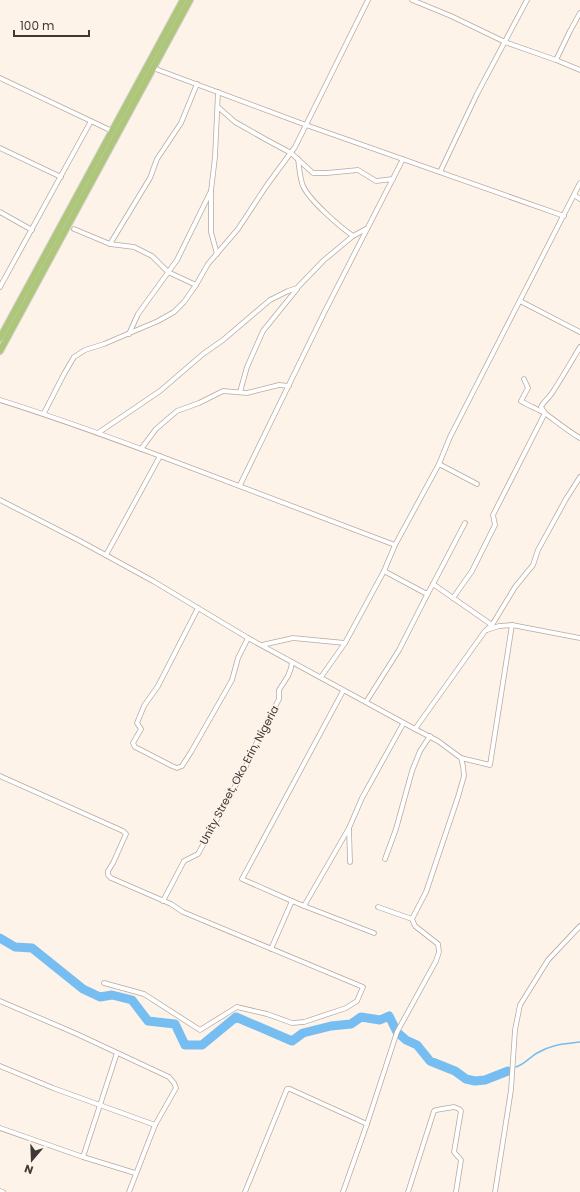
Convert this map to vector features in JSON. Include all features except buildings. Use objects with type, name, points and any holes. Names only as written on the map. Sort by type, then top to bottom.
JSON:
[{"type":"main road","points":[[0,338],[183,0]]},
{"type":"main road","points":[[0,351],[190,0]]},
{"type":"street","points":[[44,413],[74,357],[85,350],[104,344],[158,321],[174,312],[184,302],[208,264],[242,224],[291,152],[368,0]]},
{"type":"street","points":[[412,0],[451,16],[505,42],[580,70]]},
{"type":"street","points":[[440,172],[477,94],[527,0]]},
{"type":"street","points":[[556,60],[580,13]]},
{"type":"street","points":[[153,68],[306,125],[564,216]]},
{"type":"street","points":[[0,78],[112,131]]},
{"type":"street","points":[[110,244],[150,178],[157,159],[181,124],[197,84]]},
{"type":"street","points":[[217,254],[211,232],[211,191],[215,157],[218,92]]},
{"type":"street","points":[[218,107],[235,122],[291,152],[313,173],[358,170],[376,181],[393,179]]},
{"type":"street","points":[[1,285],[91,121]]},
{"type":"street","points":[[0,148],[61,177]]},
{"type":"street","points":[[298,159],[302,186],[311,198],[331,218],[354,236]]},
{"type":"street","points":[[240,485],[366,229],[403,159]]},
{"type":"street","points":[[321,678],[345,643],[384,571],[395,545],[439,464],[450,437],[580,183]]},
{"type":"street","points":[[129,334],[138,314],[177,260],[211,191]]},
{"type":"street","points":[[574,195],[580,198]]},
{"type":"street","points":[[0,212],[32,230]]},
{"type":"street","points":[[74,229],[110,244],[134,247],[152,256],[168,272],[196,285]]},
{"type":"street","points":[[240,392],[247,367],[263,331],[298,288],[323,261],[354,236],[366,229]]},
{"type":"street","points":[[98,433],[160,391],[270,300],[298,288]]},
{"type":"street","points":[[520,301],[580,332]]},
{"type":"street","points":[[545,413],[540,407],[553,392],[580,347]]},
{"type":"street","points":[[524,378],[528,388],[521,401],[545,413],[580,438]]},
{"type":"street","points":[[141,449],[156,429],[177,411],[199,403],[223,391],[247,392],[279,385],[289,386]]},
{"type":"street","points":[[0,400],[44,413],[240,485],[395,545]]},
{"type":"street","points":[[453,598],[472,571],[495,525],[493,515],[545,413]]},
{"type":"street","points":[[106,555],[160,456]]},
{"type":"street","points":[[439,464],[477,484]]},
{"type":"street","points":[[415,729],[485,631],[492,625],[515,587],[533,565],[538,550],[580,477]]},
{"type":"street","points":[[0,500],[106,555],[248,638],[343,691],[366,702],[403,724],[430,736],[461,758],[490,765],[512,625]]},
{"type":"street","points":[[366,702],[399,650],[465,522]]},
{"type":"street","points":[[384,571],[425,593],[428,593]]},
{"type":"street","points":[[433,584],[492,625]]},
{"type":"street","points":[[198,608],[158,686],[144,706],[137,722],[141,729],[133,743],[139,749],[177,768],[182,766],[232,680],[238,658],[248,638]]},
{"type":"street","points":[[485,631],[499,626],[512,625],[580,637]]},
{"type":"street","points":[[262,645],[293,638],[345,643]]},
{"type":"street","name":"Unity Street, Oko Erin, Nigeria","points":[[163,901],[184,861],[198,854],[245,768],[279,699],[279,690],[288,676],[292,662]]},
{"type":"street","points":[[343,691],[242,879],[304,906],[374,933]]},
{"type":"street","points":[[304,906],[349,828],[362,798],[403,724]]},
{"type":"street","points":[[385,859],[396,829],[412,771],[420,751],[430,736]]},
{"type":"street","points":[[412,919],[426,892],[458,798],[464,776],[461,758]]},
{"type":"street","points":[[0,776],[123,831],[126,834],[108,871],[108,875],[117,882],[163,901],[183,912],[218,925],[363,988],[357,1001],[346,1008],[304,1022],[292,1023],[267,1014],[237,1007],[200,1030],[144,994],[104,983]]},
{"type":"street","points":[[349,828],[350,862]]},
{"type":"street","points":[[271,949],[292,901]]},
{"type":"street","points":[[344,1192],[395,1037],[436,961],[439,952],[438,944],[415,926],[412,919],[378,907]]},
{"type":"street","points":[[495,1192],[511,1090],[515,1034],[520,1004],[548,960],[580,926]]},
{"type":"street","points":[[0,1002],[78,1034],[169,1077],[174,1083],[176,1088],[155,1125],[135,1173],[129,1192]]},
{"type":"street","points":[[83,1157],[117,1053]]},
{"type":"street","points":[[0,1066],[53,1088],[155,1125]]},
{"type":"street","points":[[245,1192],[287,1089],[290,1089],[367,1124]]},
{"type":"street","points":[[408,1192],[434,1111],[459,1108],[462,1111],[454,1152],[461,1160],[456,1192]]},
{"type":"street","points":[[0,1128],[83,1157],[135,1173]]},
{"type":"waterway","points":[[0,938],[15,947],[32,948],[83,989],[100,997],[112,995],[132,1000],[148,1021],[175,1024],[185,1045],[202,1045],[236,1017],[292,1041],[303,1033],[331,1026],[351,1024],[361,1017],[380,1020],[389,1016],[397,1032],[406,1040],[417,1045],[430,1061],[455,1071],[466,1079],[475,1081],[485,1080],[508,1071]]},
{"type":"waterway","points":[[516,1067],[537,1053],[548,1048],[580,1042]]}]
